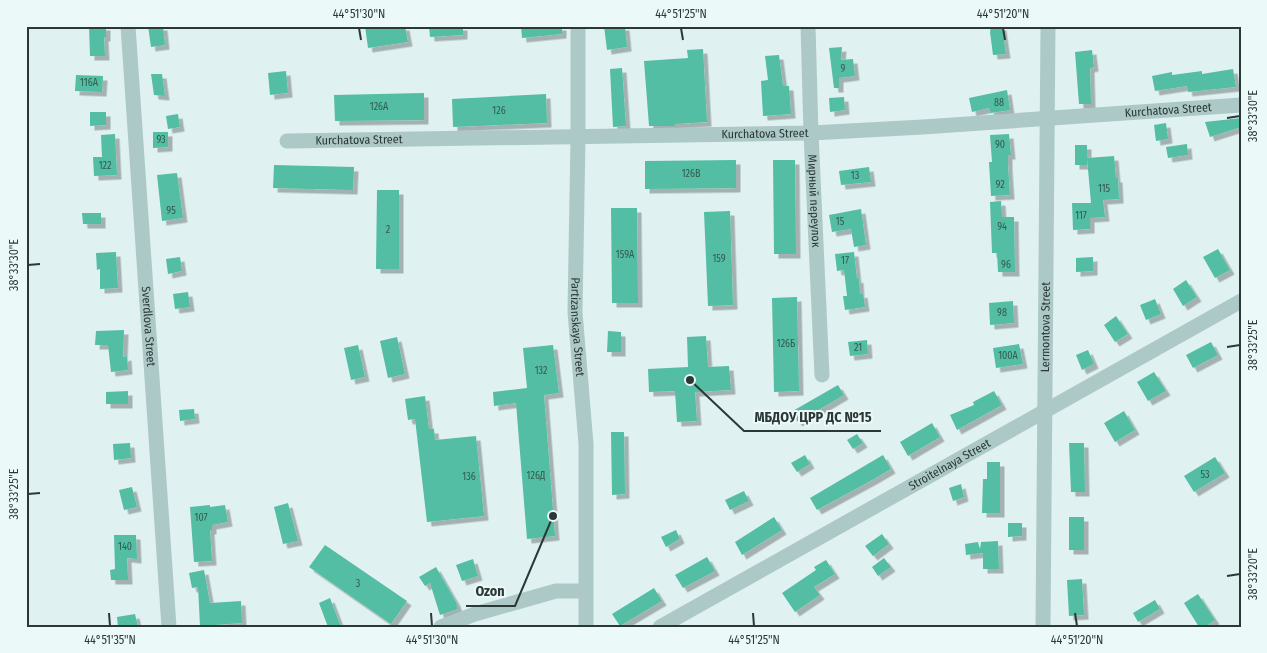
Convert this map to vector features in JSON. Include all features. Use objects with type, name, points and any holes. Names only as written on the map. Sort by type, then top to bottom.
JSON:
[{"type":"street","name":"Sverdlova Street","points":[[128,26],[169,627]]},
{"type":"street","name":"Partizanskaya Street","points":[[578,26],[575,312],[586,444],[586,627]]},
{"type":"street","name":"Мирный переулок","points":[[808,26],[822,375]]},
{"type":"street","name":"Lermontova Street","points":[[1043,627],[1048,26]]},
{"type":"street","name":"Kurchatova Street","points":[[286,141],[811,133],[1241,105]]},
{"type":"street","name":"Stroitelnaya Street","points":[[660,627],[1241,301]]},
{"type":"street","points":[[441,627],[475,614],[556,591],[585,591]]},
{"type":"building","points":[[89,26],[106,26],[106,37],[104,37],[105,56],[90,56]]},
{"type":"building","points":[[148,26],[163,26],[165,45],[151,47]]},
{"type":"building","points":[[365,26],[405,26],[408,42],[368,48]]},
{"type":"building","points":[[429,26],[463,26],[463,35],[430,37]]},
{"type":"building","points":[[521,26],[562,26],[562,34],[522,38]]},
{"type":"building","points":[[604,26],[625,26],[627,47],[607,50]]},
{"type":"building","points":[[991,26],[1002,26],[1006,54],[993,55]]},
{"type":"building","points":[[842,47],[841,60],[853,59],[855,76],[839,78],[839,88],[834,88],[829,48]]},
{"type":"building","points":[[703,49],[707,122],[675,124],[675,126],[649,126],[644,61],[688,58],[687,50]]},
{"type":"building","points":[[1092,50],[1094,67],[1090,68],[1091,104],[1079,104],[1075,52]]},
{"type":"building","points":[[779,55],[783,86],[789,86],[791,114],[763,116],[761,81],[768,80],[765,56]]},
{"type":"building","points":[[622,68],[626,126],[613,127],[610,69]]},
{"type":"building","points":[[1233,69],[1236,87],[1188,92],[1187,86],[1155,91],[1152,76],[1172,72],[1172,75],[1202,71],[1202,74]]},
{"type":"building","points":[[286,71],[288,93],[270,95],[268,73]]},
{"type":"building","points":[[151,74],[162,74],[165,96],[154,95]]},
{"type":"building","points":[[76,75],[103,76],[102,92],[75,91]]},
{"type":"building","points":[[1007,90],[1010,110],[990,113],[989,108],[972,112],[969,98]]},
{"type":"building","points":[[424,93],[424,120],[335,121],[334,95]]},
{"type":"building","points":[[546,94],[547,123],[453,127],[452,99]]},
{"type":"building","points":[[844,97],[845,110],[830,112],[829,98]]},
{"type":"building","points":[[90,112],[106,112],[106,125],[90,126]]},
{"type":"building","points":[[178,114],[180,127],[168,129],[166,116]]},
{"type":"building","points":[[1241,118],[1241,127],[1210,137],[1205,122]]},
{"type":"building","points":[[1166,123],[1168,139],[1156,141],[1154,125]]},
{"type":"building","points":[[153,132],[168,132],[168,147],[153,148]]},
{"type":"building","points":[[115,134],[117,175],[94,176],[93,157],[102,157],[101,135]]},
{"type":"building","points":[[1009,134],[1011,155],[1008,155],[1010,195],[991,196],[989,162],[992,162],[990,135]]},
{"type":"building","points":[[1187,144],[1188,155],[1168,158],[1166,147]]},
{"type":"building","points":[[1075,145],[1087,145],[1087,165],[1075,165]]},
{"type":"building","points":[[1114,156],[1119,199],[1103,200],[1105,217],[1090,218],[1090,229],[1073,230],[1072,203],[1091,203],[1087,158]]},
{"type":"building","points":[[736,160],[736,188],[645,189],[645,161]]},
{"type":"building","points":[[773,160],[795,160],[796,254],[774,254]]},
{"type":"building","points":[[274,165],[354,167],[353,190],[273,188]]},
{"type":"building","points":[[869,167],[871,182],[841,185],[839,171]]},
{"type":"building","points":[[177,173],[183,218],[162,221],[157,175]]},
{"type":"building","points":[[377,190],[399,190],[399,269],[376,269]]},
{"type":"building","points":[[1001,201],[1002,217],[1014,217],[1015,272],[998,272],[997,253],[992,253],[990,202]]},
{"type":"building","points":[[611,208],[637,208],[638,303],[612,303]]},
{"type":"building","points":[[861,209],[866,245],[854,247],[851,229],[832,232],[829,215]]},
{"type":"building","points":[[730,211],[733,305],[708,306],[704,212]]},
{"type":"building","points":[[82,213],[101,213],[101,224],[83,224]]},
{"type":"building","points":[[1218,249],[1230,270],[1215,278],[1203,257]]},
{"type":"building","points":[[116,252],[118,288],[100,289],[100,269],[97,270],[96,253]]},
{"type":"building","points":[[854,252],[860,294],[863,293],[865,307],[845,310],[843,296],[847,296],[844,270],[837,271],[835,254]]},
{"type":"building","points":[[180,257],[182,271],[168,274],[166,259]]},
{"type":"building","points":[[1093,257],[1093,271],[1076,272],[1076,258]]},
{"type":"building","points":[[1186,280],[1197,297],[1183,306],[1173,289]]},
{"type":"building","points":[[188,292],[190,307],[175,309],[173,294]]},
{"type":"building","points":[[797,297],[799,391],[774,392],[772,298]]},
{"type":"building","points":[[1155,299],[1161,314],[1146,320],[1140,305]]},
{"type":"building","points":[[1013,301],[1014,323],[990,325],[989,303]]},
{"type":"building","points":[[1116,316],[1128,334],[1115,342],[1104,325]]},
{"type":"building","points":[[124,330],[123,357],[127,356],[128,370],[111,372],[108,345],[95,345],[96,331]]},
{"type":"building","points":[[608,331],[621,332],[621,352],[607,352]]},
{"type":"building","points":[[706,336],[708,367],[729,366],[731,390],[695,392],[697,421],[677,422],[675,391],[649,392],[648,369],[688,367],[687,337]]},
{"type":"building","points":[[397,337],[405,374],[388,378],[380,341]]},
{"type":"building","points":[[867,340],[868,354],[850,356],[848,342]]},
{"type":"building","points":[[1211,342],[1218,355],[1193,368],[1186,355]]},
{"type":"building","points":[[1019,344],[1023,364],[996,368],[993,348]]},
{"type":"building","points":[[358,345],[365,377],[351,380],[344,348]]},
{"type":"building","points":[[553,345],[559,393],[544,395],[555,536],[527,539],[516,403],[494,406],[493,392],[527,388],[523,348]]},
{"type":"building","points":[[1088,350],[1094,364],[1082,370],[1076,355]]},
{"type":"building","points":[[1154,372],[1166,391],[1148,401],[1137,382]]},
{"type":"building","points":[[838,385],[844,395],[798,422],[791,412]]},
{"type":"building","points":[[128,391],[128,404],[106,404],[106,392]]},
{"type":"building","points":[[994,391],[1002,405],[957,430],[950,415],[974,405],[973,402]]},
{"type":"building","points":[[425,396],[429,429],[434,429],[435,440],[476,436],[484,516],[427,522],[415,419],[408,420],[405,399]]},
{"type":"building","points":[[194,409],[195,419],[180,421],[179,410]]},
{"type":"building","points":[[1124,411],[1135,430],[1115,442],[1104,423]]},
{"type":"building","points":[[932,423],[940,437],[908,456],[900,442]]},
{"type":"building","points":[[611,432],[624,432],[625,494],[612,495]]},
{"type":"building","points":[[857,434],[863,443],[853,449],[847,440]]},
{"type":"building","points":[[130,443],[131,458],[114,460],[113,444]]},
{"type":"building","points":[[1069,443],[1084,443],[1085,492],[1071,492]]},
{"type":"building","points":[[805,455],[810,464],[797,472],[791,463]]},
{"type":"building","points":[[883,455],[891,469],[817,510],[810,498]]},
{"type":"building","points":[[1215,457],[1225,473],[1194,492],[1184,476]]},
{"type":"building","points":[[987,462],[1000,462],[1000,513],[982,513],[983,479],[987,479]]},
{"type":"building","points":[[961,484],[964,497],[953,501],[949,488]]},
{"type":"building","points":[[132,487],[137,507],[124,510],[119,490]]},
{"type":"building","points":[[744,491],[749,501],[730,510],[725,500]]},
{"type":"building","points":[[288,503],[298,541],[283,544],[274,507]]},
{"type":"building","points":[[210,505],[210,507],[225,505],[228,522],[212,525],[212,530],[210,530],[212,561],[194,562],[190,507]]},
{"type":"building","points":[[774,517],[782,530],[742,555],[735,542]]},
{"type":"building","points":[[1069,517],[1084,517],[1084,550],[1069,550]]},
{"type":"building","points":[[1008,523],[1022,523],[1022,536],[1008,537]]},
{"type":"building","points":[[676,530],[680,539],[666,547],[661,537]]},
{"type":"building","points":[[882,534],[889,544],[873,556],[865,546]]},
{"type":"building","points":[[114,535],[136,535],[137,559],[127,558],[128,580],[111,580],[110,570],[115,569]]},
{"type":"building","points":[[998,541],[999,569],[983,569],[983,553],[966,555],[965,544],[978,542],[980,550],[981,542]]},
{"type":"building","points":[[325,545],[407,601],[391,624],[309,567]]},
{"type":"building","points":[[707,557],[715,571],[683,588],[675,575]]},
{"type":"building","points":[[884,558],[891,567],[878,576],[872,567]]},
{"type":"building","points":[[473,559],[478,576],[462,581],[456,565]]},
{"type":"building","points":[[826,560],[835,574],[814,587],[820,595],[795,612],[782,593],[816,570],[814,567]]},
{"type":"building","points":[[436,567],[458,609],[440,615],[430,583],[425,586],[419,577]]},
{"type":"building","points":[[204,570],[210,603],[241,601],[242,623],[200,626],[198,587],[192,588],[189,573]]},
{"type":"building","points":[[1082,579],[1084,615],[1069,616],[1067,580]]},
{"type":"building","points":[[654,588],[662,601],[620,626],[612,614]]},
{"type":"building","points":[[1198,594],[1215,620],[1205,627],[1199,627],[1184,603]]},
{"type":"building","points":[[330,598],[341,627],[328,627],[319,603]]},
{"type":"building","points":[[1155,600],[1160,609],[1138,622],[1133,613]]},
{"type":"building","points":[[135,614],[138,627],[118,627],[117,617]]},
{"type":"place","name":"МБДОУ ЦРР ДС №15","points":[[690,380]]},
{"type":"place","name":"Ozon","points":[[553,516]]}]
